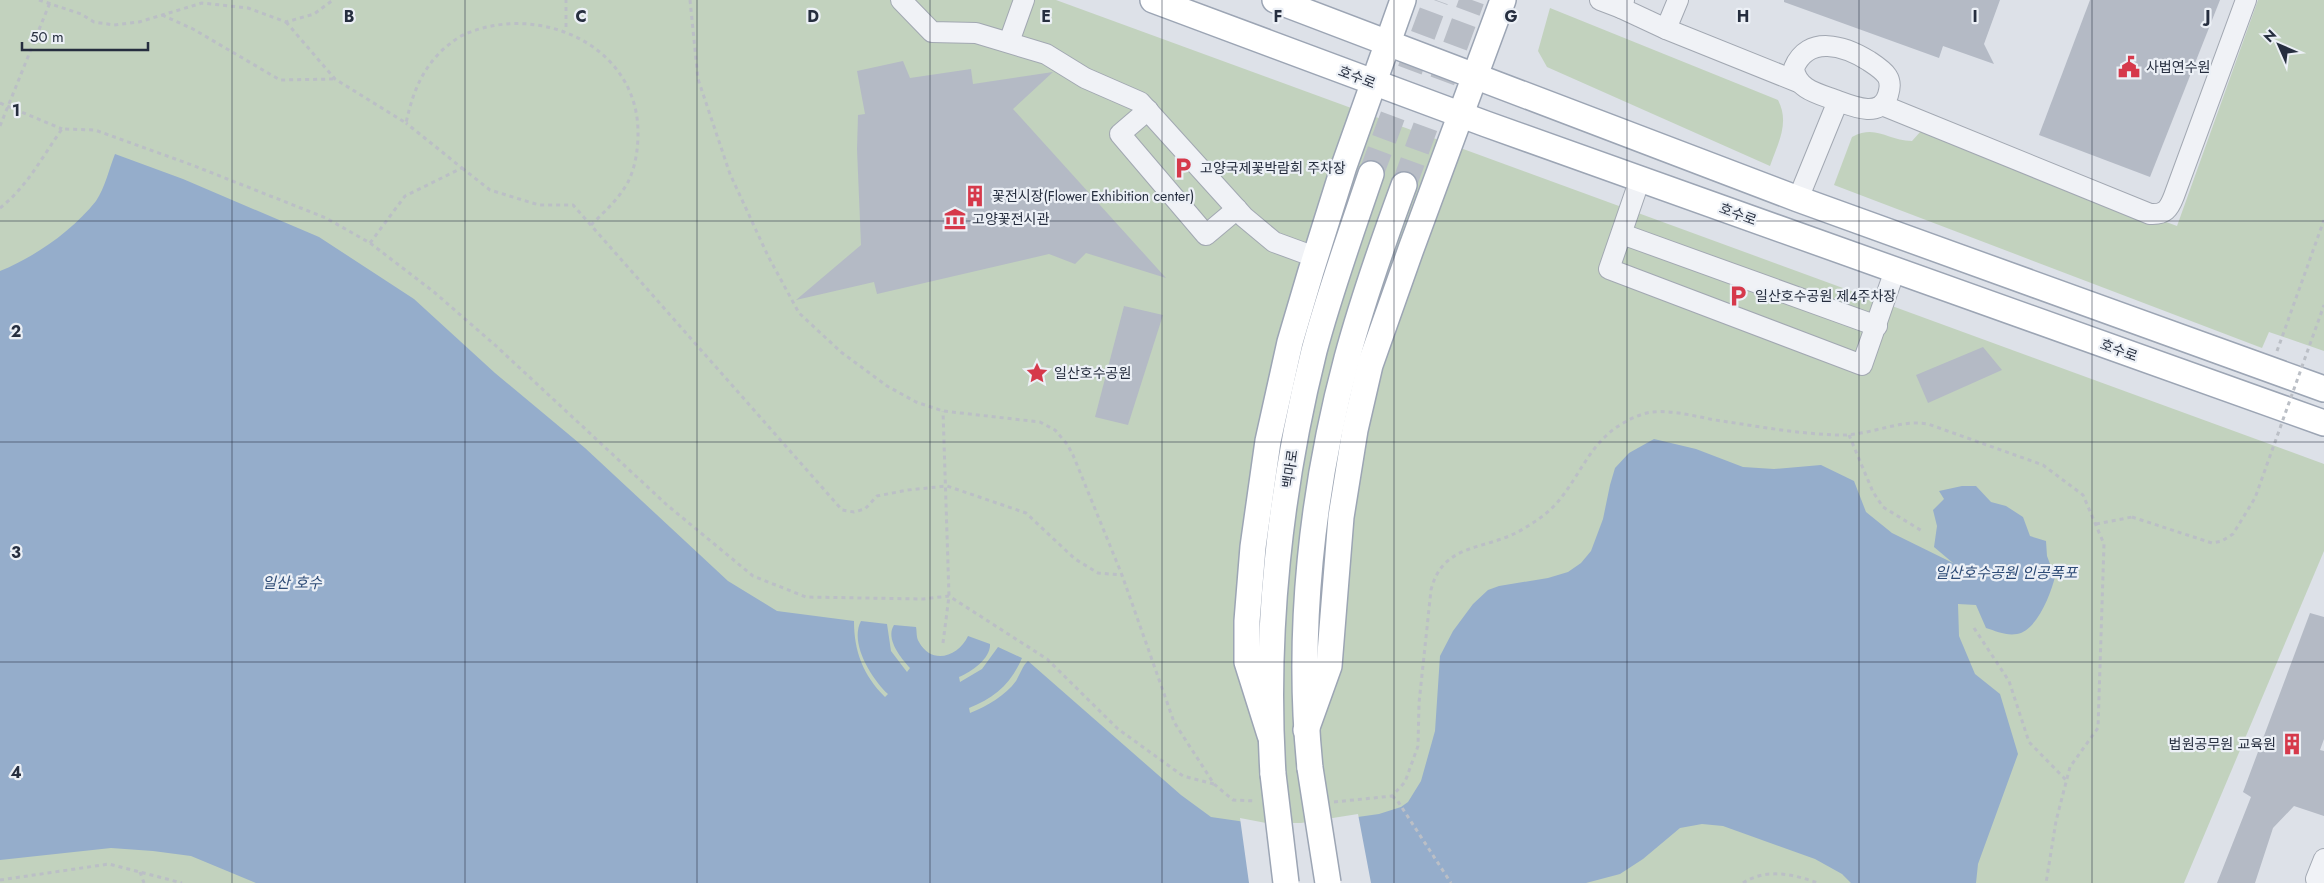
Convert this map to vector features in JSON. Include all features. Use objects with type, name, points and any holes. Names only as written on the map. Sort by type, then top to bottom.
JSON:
[{"type":"main road","name":"호수로","points":[[1153,0],[1460,115],[2324,423]]},
{"type":"main road","points":[[1275,0],[1798,199],[2324,389]]},
{"type":"main road","points":[[1270,735],[1247,662],[1249,585],[1258,507],[1275,406],[1290,342],[1344,166],[1403,0]]},
{"type":"main road","points":[[1306,730],[1328,666],[1341,517],[1355,430],[1366,381],[1382,330],[1503,0]]},
{"type":"main road","name":"백마로","points":[[1286,883],[1270,735],[1271,657],[1276,580],[1292,451],[1314,350],[1330,295],[1371,174]]},
{"type":"main road","points":[[1328,883],[1306,730],[1305,660],[1316,513],[1339,390],[1357,322],[1404,185]]},
{"type":"lane","points":[[901,0],[932,32],[976,33],[1046,54],[1085,78],[1140,102],[1237,209],[1274,242],[1316,257]]},
{"type":"lane","points":[[1009,42],[1024,0]]},
{"type":"lane","points":[[1600,0],[1623,4],[1666,29],[1798,82],[1803,87],[1838,101],[1864,109],[1882,106],[2150,214],[2162,214],[2169,209],[2246,0]]},
{"type":"lane","points":[[1666,29],[1678,0]]},
{"type":"lane","points":[[1798,82],[1794,68],[1800,56],[1814,47],[1834,46],[1864,58],[1887,75],[1890,87],[1882,106]]},
{"type":"lane","points":[[1798,199],[1838,101]]},
{"type":"lane","points":[[1148,110],[1120,134],[1206,235],[1237,209]]},
{"type":"lane","points":[[1640,179],[1609,269],[1862,365],[1895,270]]},
{"type":"lane","points":[[1622,234],[1877,326]]},
{"type":"lane","points":[[2324,858],[2316,879],[2324,882]]},
{"type":"path","points":[[39,0],[50,2],[81,14],[94,22],[114,25],[139,22],[202,3],[248,8],[286,22],[335,79],[406,123],[490,190],[539,205],[574,205],[842,510],[854,512],[865,509],[877,496],[908,490],[947,486],[1026,513],[1075,559],[1098,573],[1122,575]]},
{"type":"path","points":[[286,22],[314,14],[333,0]]},
{"type":"path","points":[[566,0],[566,27]]},
{"type":"path","points":[[690,0],[698,79],[730,174],[768,256],[800,314],[841,352],[888,386],[916,402],[943,411],[1040,422],[1055,430],[1067,444],[1073,455],[1122,575],[1174,722],[1214,784],[1233,800],[1257,802]]},
{"type":"path","points":[[0,126],[50,2]]},
{"type":"path","points":[[161,15],[194,30],[280,80],[335,79]]},
{"type":"path","points":[[406,123],[411,97],[423,72],[438,55],[472,29],[498,20]]},
{"type":"path","points":[[549,22],[566,27],[596,46],[618,70],[634,100],[638,118],[638,150],[629,180],[614,204],[591,225]]},
{"type":"path","points":[[0,103],[62,129],[95,130],[326,218],[370,243],[442,299],[495,345],[667,505],[753,576],[806,597],[923,599],[949,596],[1047,659],[1118,729],[1183,776],[1214,784]]},
{"type":"path","points":[[0,208],[16,196],[62,129]]},
{"type":"path","points":[[370,243],[404,196],[462,168]]},
{"type":"path","points":[[2275,357],[2324,220]]},
{"type":"path","points":[[2096,524],[2132,517],[2212,544],[2222,541],[2233,534],[2254,498],[2324,305]]},
{"type":"path","points":[[943,411],[947,486],[949,596],[943,643]]},
{"type":"path","points":[[1332,802],[1392,796],[1406,782],[1418,746],[1419,703],[1434,575],[1447,560],[1521,531],[1543,515],[1560,498],[1598,444],[1613,430],[1632,418],[1650,412],[1676,412],[1772,429],[1849,435],[1868,433],[1912,421],[1928,424],[2043,464],[2083,495],[2104,544],[2098,728],[2070,767],[2056,821],[2046,883]]},
{"type":"path","points":[[1849,435],[1873,492],[1882,507],[1922,531]]},
{"type":"path","points":[[1974,628],[2009,681],[2029,742],[2067,780]]},
{"type":"path","points":[[1392,796],[1397,800],[1451,883]]},
{"type":"path","points":[[0,880],[108,864],[182,883]]},
{"type":"path","points":[[140,872],[144,883]]},
{"type":"path","points":[[1743,883],[1753,876],[1786,873],[1818,883]]},
{"type":"green space","name":"일산호수공원","points":[[0,0],[1056,0],[2324,464],[2324,551],[2184,883],[0,883]]},
{"type":"green space","points":[[2258,0],[2324,0],[2324,351],[2269,332],[2262,348],[1834,185],[1852,137],[1868,132],[1912,141],[1921,131],[2177,226]]},
{"type":"green space","points":[[1550,8],[1778,100],[1783,117],[1783,125],[1770,166],[1547,67],[1538,51]]},
{"type":"water","name":"일산 호수","points":[[115,154],[183,179],[319,237],[414,299],[495,373],[585,448],[728,581],[777,611],[854,621],[854,632],[861,662],[877,689],[885,697],[888,694],[869,670],[860,650],[858,630],[861,621],[887,624],[891,651],[907,672],[910,668],[895,648],[891,636],[894,625],[916,627],[918,640],[924,649],[938,656],[945,656],[958,649],[968,636],[990,644],[984,659],[975,668],[959,677],[960,682],[982,669],[998,647],[1022,658],[1007,683],[994,695],[969,708],[970,713],[989,704],[1007,691],[1016,681],[1028,661],[1181,795],[1211,817],[1266,825],[1301,825],[1379,814],[1401,807],[1408,802],[1421,781],[1435,731],[1440,656],[1453,631],[1473,604],[1488,590],[1499,586],[1548,578],[1568,572],[1581,563],[1591,551],[1603,519],[1615,468],[1629,453],[1654,439],[1696,449],[1743,467],[1774,469],[1821,465],[1854,481],[1866,512],[1892,533],[1953,563],[1934,547],[1937,526],[1933,510],[1944,499],[1939,491],[1962,486],[1976,486],[1991,502],[2006,506],[2023,517],[2030,536],[2046,541],[2047,556],[2055,577],[2037,619],[2031,626],[2017,634],[2005,634],[1986,628],[1976,605],[1958,604],[1959,636],[1975,674],[2000,694],[2018,754],[1978,864],[1976,883],[1851,883],[1842,874],[1815,859],[1723,826],[1702,824],[1680,828],[1643,859],[1620,874],[1586,883],[256,883],[191,856],[153,851],[111,848],[0,860],[0,271],[39,251],[76,223],[96,201]]},
{"type":"pier","points":[[1358,814],[1371,883],[1249,883],[1240,818],[1266,823],[1301,823]]},
{"type":"building","points":[[1784,0],[2000,0],[1984,44],[1994,64],[1943,46],[1939,58],[1784,2]]},
{"type":"building","name":"사법연수원","points":[[2090,0],[2220,0],[2150,177],[2039,135]]},
{"type":"building","name":"꽃전시장(Flower Exhibition center)","points":[[903,61],[910,78],[971,69],[973,84],[1053,72],[1013,109],[1166,278],[1086,253],[1075,264],[1049,254],[877,294],[874,282],[796,300],[861,245],[857,149],[858,115],[865,114],[857,71]]},
{"type":"building","points":[[1124,306],[1163,315],[1128,425],[1095,417]]},
{"type":"building","points":[[1983,347],[2002,370],[1928,403],[1916,375]]},
{"type":"building","name":"법원공무원 교육원","points":[[2310,613],[2324,617],[2324,739],[2320,750],[2324,751],[2324,816],[2294,806],[2273,828],[2255,883],[2217,883],[2251,797],[2243,792]]},
{"type":"tunnel","points":[[1371,174],[1436,0]]},
{"type":"tunnel","points":[[1404,185],[1472,0]]},
{"type":"place","name":"사법연수원","points":[[2129,67]]},
{"type":"place","name":"고양국제꽃박람회 주차장","points":[[1183,168]]},
{"type":"place","name":"꽃전시장(Flower Exhibition center)","points":[[975,196]]},
{"type":"place","name":"고양꽃전시관","points":[[955,219]]},
{"type":"place","name":"일산호수공원 제4주차장","points":[[1738,296]]},
{"type":"place","name":"일산호수공원","points":[[1037,373]]},
{"type":"place","name":"법원공무원 교육원","points":[[2292,744]]},
{"type":"water label","name":"일산호수공원 인공폭포","points":[[2006,573]]}]
